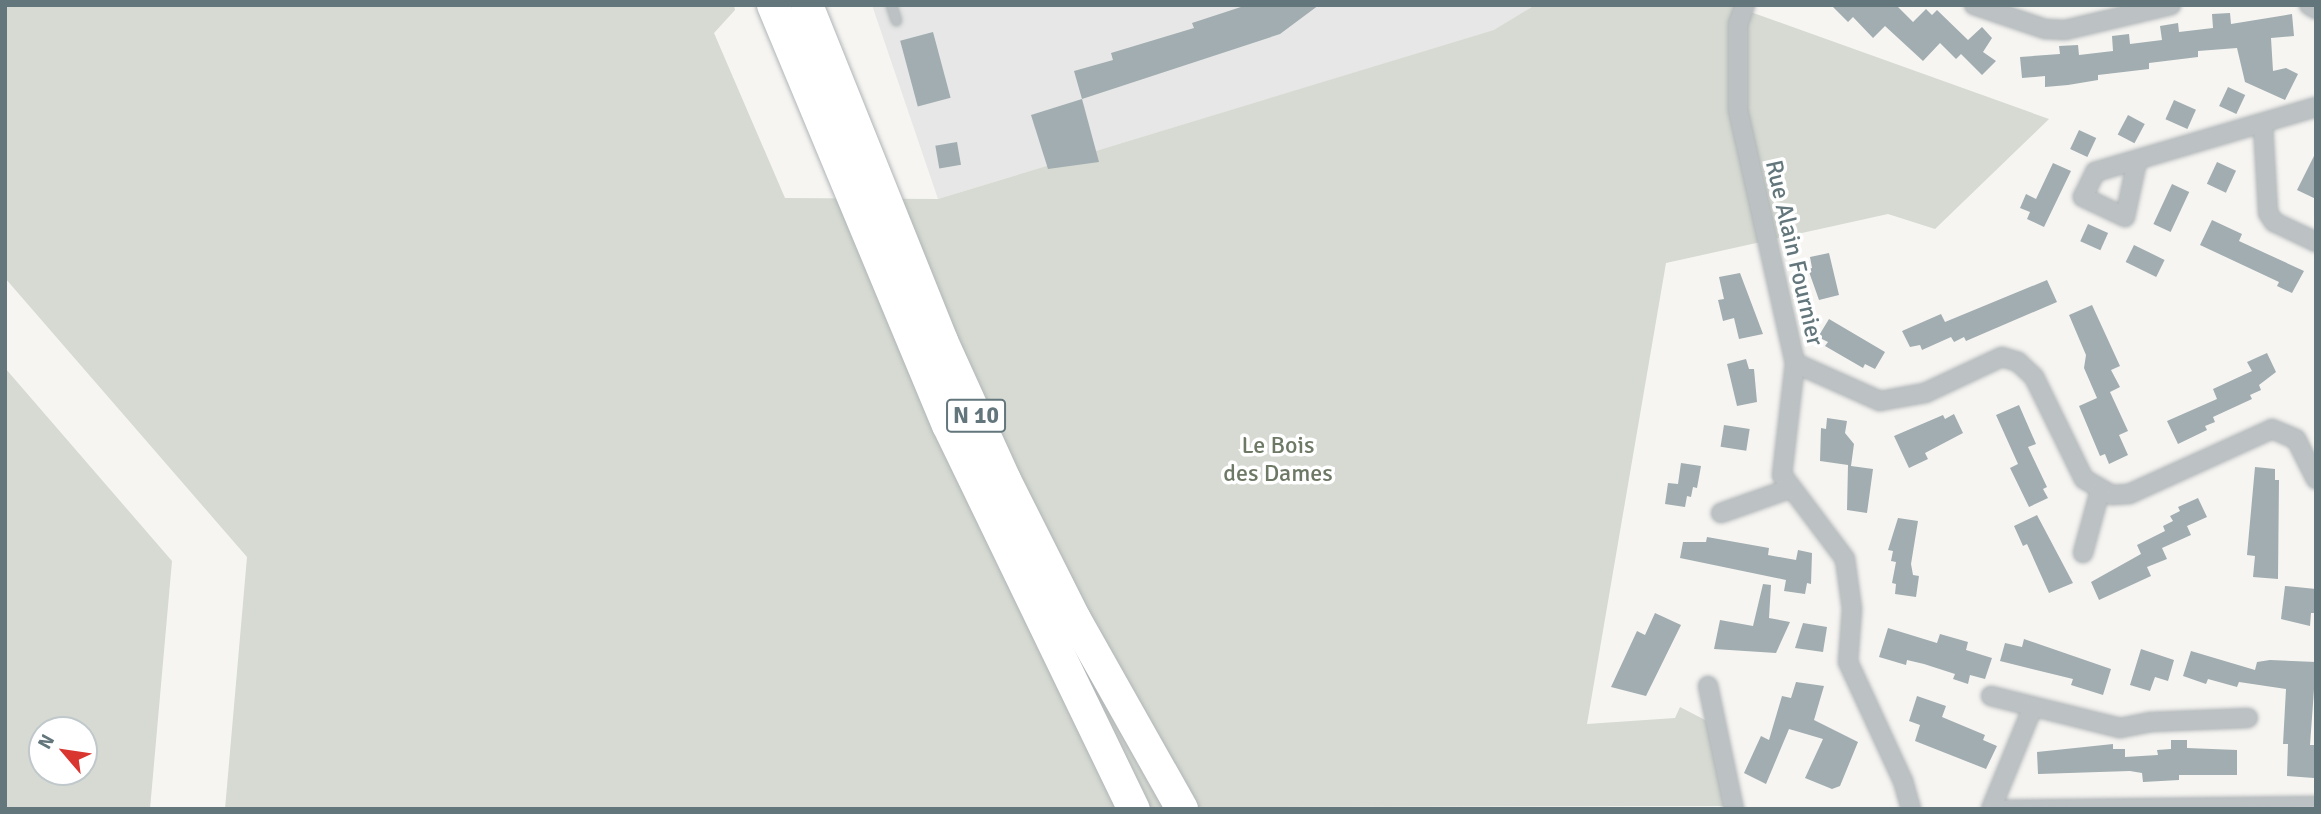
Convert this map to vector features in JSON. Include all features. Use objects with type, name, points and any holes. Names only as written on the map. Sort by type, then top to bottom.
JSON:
[{"type":"highway","name":"N 10","points":[[773,5],[948,425],[1081,694],[1147,809]]},
{"type":"highway","name":"N 10","points":[[807,5],[942,341],[1005,480],[1075,619],[1182,809]]},
{"type":"highway","points":[[1081,694],[1135,809]]},
{"type":"street","name":"Rue Alain Fournier","points":[[1745,5],[1738,24],[1738,110],[1795,363],[1880,401],[1925,393],[1991,360],[2002,357],[2018,362],[2034,377],[2084,479],[2100,491]]},
{"type":"street","points":[[1974,5],[2045,29],[2065,30],[2147,7],[2171,5]]},
{"type":"street","points":[[2309,5],[2316,9]]},
{"type":"street","points":[[2137,161],[2316,107]]},
{"type":"street","points":[[2263,125],[2268,213],[2274,222],[2316,242]]},
{"type":"street","points":[[1795,363],[1781,461],[1789,489],[1836,544],[1850,581],[1848,662],[1903,781],[1911,809]]},
{"type":"street","points":[[2083,553],[2100,491],[2129,494],[2272,429],[2296,439],[2316,479]]},
{"type":"street","points":[[1721,513],[1789,489]]},
{"type":"street","points":[[1708,686],[1734,809]]},
{"type":"street","points":[[1991,696],[2032,709],[2065,711],[2120,728],[2151,722],[2248,718]]},
{"type":"street","points":[[1991,807],[2032,709]]},
{"type":"lane","points":[[891,5],[896,20]]},
{"type":"lane","points":[[1991,807],[2316,801]]},
{"type":"shaded area","points":[[872,5],[1535,5],[1495,30],[938,199]]},
{"type":"green space","name":"Le Bois des Dames","points":[[5,5],[734,5],[735,10],[714,33],[785,198],[938,199],[1494,30],[1535,5],[1731,5],[2049,119],[1935,229],[1888,214],[1666,263],[1587,724],[1675,718],[1680,707],[1709,722],[1727,806],[225,809],[247,557],[5,278]]},
{"type":"green space","points":[[5,368],[172,561],[150,809],[5,809]]},
{"type":"building","points":[[1247,5],[1319,5],[1280,34],[1082,99],[1074,71],[1113,60],[1111,53],[1194,28],[1192,23]]},
{"type":"building","points":[[1831,5],[1896,5],[1913,22],[1926,9],[1932,15],[1937,10],[1968,40],[1982,27],[1992,38],[1983,52],[1996,61],[1982,75],[1961,54],[1956,59],[1940,43],[1923,61],[1885,26],[1873,38],[1853,17],[1848,22]]},
{"type":"building","points":[[2230,13],[2231,24],[2292,14],[2294,36],[2271,38],[2273,71],[2286,68],[2298,74],[2285,100],[2245,82],[2237,48],[2198,51],[2198,57],[2149,63],[2149,69],[2098,75],[2098,80],[2068,85],[2045,87],[2045,76],[2022,78],[2020,57],[2060,54],[2059,46],[2078,45],[2079,55],[2113,51],[2112,36],[2129,34],[2130,44],[2162,40],[2160,26],[2178,23],[2179,32],[2213,28],[2212,14]]},
{"type":"building","points":[[933,32],[951,98],[918,106],[900,41]]},
{"type":"building","points":[[2228,87],[2245,95],[2236,114],[2219,106]]},
{"type":"building","points":[[1082,99],[1099,162],[1048,169],[1031,115]]},
{"type":"building","points":[[2174,100],[2196,110],[2187,129],[2165,119]]},
{"type":"building","points":[[2128,115],[2145,124],[2134,143],[2118,134]]},
{"type":"building","points":[[2079,130],[2096,138],[2087,157],[2070,149]]},
{"type":"building","points":[[957,142],[961,165],[939,168],[935,146]]},
{"type":"building","points":[[2316,152],[2316,199],[2297,190]]},
{"type":"building","points":[[2217,162],[2236,171],[2226,193],[2207,184]]},
{"type":"building","points":[[2053,163],[2071,171],[2044,227],[2027,219],[2030,212],[2020,208],[2026,194],[2036,199]]},
{"type":"building","points":[[2172,184],[2189,192],[2171,232],[2153,224]]},
{"type":"building","points":[[2212,220],[2242,234],[2239,241],[2304,271],[2292,293],[2277,286],[2279,282],[2200,245]]},
{"type":"building","points":[[2088,224],[2108,233],[2100,250],[2080,241]]},
{"type":"building","points":[[2134,245],[2165,260],[2156,277],[2126,262]]},
{"type":"building","points":[[1829,253],[1839,295],[1819,300],[1808,269],[1812,268],[1810,257]]},
{"type":"building","points":[[1740,273],[1763,334],[1739,339],[1734,318],[1723,321],[1718,300],[1724,299],[1719,277]]},
{"type":"building","points":[[2047,280],[2057,302],[1966,341],[1964,337],[1954,342],[1951,337],[1922,350],[1920,345],[1910,347],[1902,331],[1941,314],[1945,322]]},
{"type":"building","points":[[2092,305],[2120,366],[2111,370],[2120,387],[2110,392],[2128,431],[2119,435],[2128,455],[2109,464],[2105,454],[2100,456],[2079,406],[2097,398],[2084,368],[2086,355],[2069,315]]},
{"type":"building","points":[[1829,319],[1885,352],[1875,369],[1865,364],[1863,368],[1825,346],[1828,342],[1818,337]]},
{"type":"building","points":[[2267,353],[2276,372],[2259,385],[2261,390],[2250,395],[2252,399],[2213,417],[2215,422],[2205,426],[2207,430],[2178,444],[2167,421],[2217,399],[2213,389],[2252,371],[2247,362]]},
{"type":"building","points":[[1746,359],[1749,369],[1754,369],[1757,402],[1737,406],[1727,364]]},
{"type":"building","points":[[2019,405],[2036,444],[2028,447],[2047,487],[2043,489],[2048,498],[2029,507],[2010,468],[2018,464],[1996,415]]},
{"type":"building","points":[[1954,414],[1963,433],[1925,453],[1928,459],[1909,468],[1894,436],[1943,415],[1945,419]]},
{"type":"building","points":[[1827,418],[1847,421],[1845,433],[1854,444],[1851,466],[1873,469],[1867,513],[1847,510],[1848,465],[1820,461],[1821,428],[1826,429]]},
{"type":"building","points":[[1724,425],[1750,429],[1746,451],[1721,447]]},
{"type":"building","points":[[1681,463],[1701,466],[1697,488],[1693,487],[1691,497],[1687,496],[1685,507],[1665,504],[1668,483],[1678,484]]},
{"type":"building","points":[[2255,467],[2275,469],[2275,480],[2279,480],[2278,579],[2253,577],[2255,556],[2247,555]]},
{"type":"building","points":[[2198,498],[2207,517],[2187,526],[2191,535],[2162,548],[2167,559],[2147,567],[2151,576],[2099,600],[2091,582],[2141,554],[2137,545],[2165,531],[2163,526],[2173,521],[2170,516],[2180,511],[2178,507]]},
{"type":"building","points":[[2037,515],[2073,583],[2049,593],[2027,544],[2023,546],[2014,526]]},
{"type":"building","points":[[1898,518],[1918,521],[1911,564],[1913,575],[1919,576],[1916,597],[1895,594],[1896,584],[1892,583],[1896,562],[1891,561],[1893,551],[1888,550]]},
{"type":"building","points":[[1707,537],[1769,548],[1768,555],[1796,560],[1798,550],[1812,553],[1811,584],[1807,583],[1805,594],[1784,591],[1786,580],[1680,558],[1683,542],[1706,542]]},
{"type":"building","points":[[1763,584],[1771,585],[1769,618],[1790,622],[1776,653],[1714,649],[1720,620],[1753,626]]},
{"type":"building","points":[[2285,586],[2316,589],[2316,613],[2311,613],[2310,626],[2281,619]]},
{"type":"building","points":[[1655,613],[1681,625],[1646,696],[1611,687],[1637,631],[1645,635]]},
{"type":"building","points":[[1803,623],[1827,627],[1823,652],[1795,648]]},
{"type":"building","points":[[1888,628],[1937,643],[1940,634],[1968,642],[1966,650],[1992,658],[1985,679],[1970,675],[1968,684],[1953,679],[1955,674],[1924,664],[1907,660],[1906,665],[1879,657]]},
{"type":"building","points":[[2024,639],[2111,669],[2103,695],[2071,685],[2073,679],[2000,661],[2005,643],[2022,647]]},
{"type":"building","points":[[2141,649],[2174,660],[2168,681],[2155,677],[2150,691],[2130,685]]},
{"type":"building","points":[[2191,651],[2255,670],[2257,662],[2270,660],[2316,662],[2310,745],[2316,745],[2314,778],[2287,776],[2288,744],[2283,744],[2286,689],[2239,682],[2237,687],[2208,679],[2206,684],[2183,676]]},
{"type":"building","points":[[1796,682],[1824,686],[1814,720],[1858,742],[1840,786],[1832,789],[1805,778],[1823,739],[1789,729],[1766,784],[1744,773],[1761,736],[1769,740],[1782,696],[1791,698]]},
{"type":"building","points":[[1917,696],[1946,706],[1942,717],[1985,735],[1983,740],[1997,746],[1986,769],[1915,741],[1920,725],[1909,721]]},
{"type":"building","points":[[2171,740],[2187,740],[2187,748],[2237,750],[2237,775],[2179,775],[2179,780],[2143,782],[2142,773],[2130,771],[2038,774],[2037,752],[2113,744],[2113,749],[2125,749],[2125,757],[2158,755],[2157,750],[2171,749]]}]
